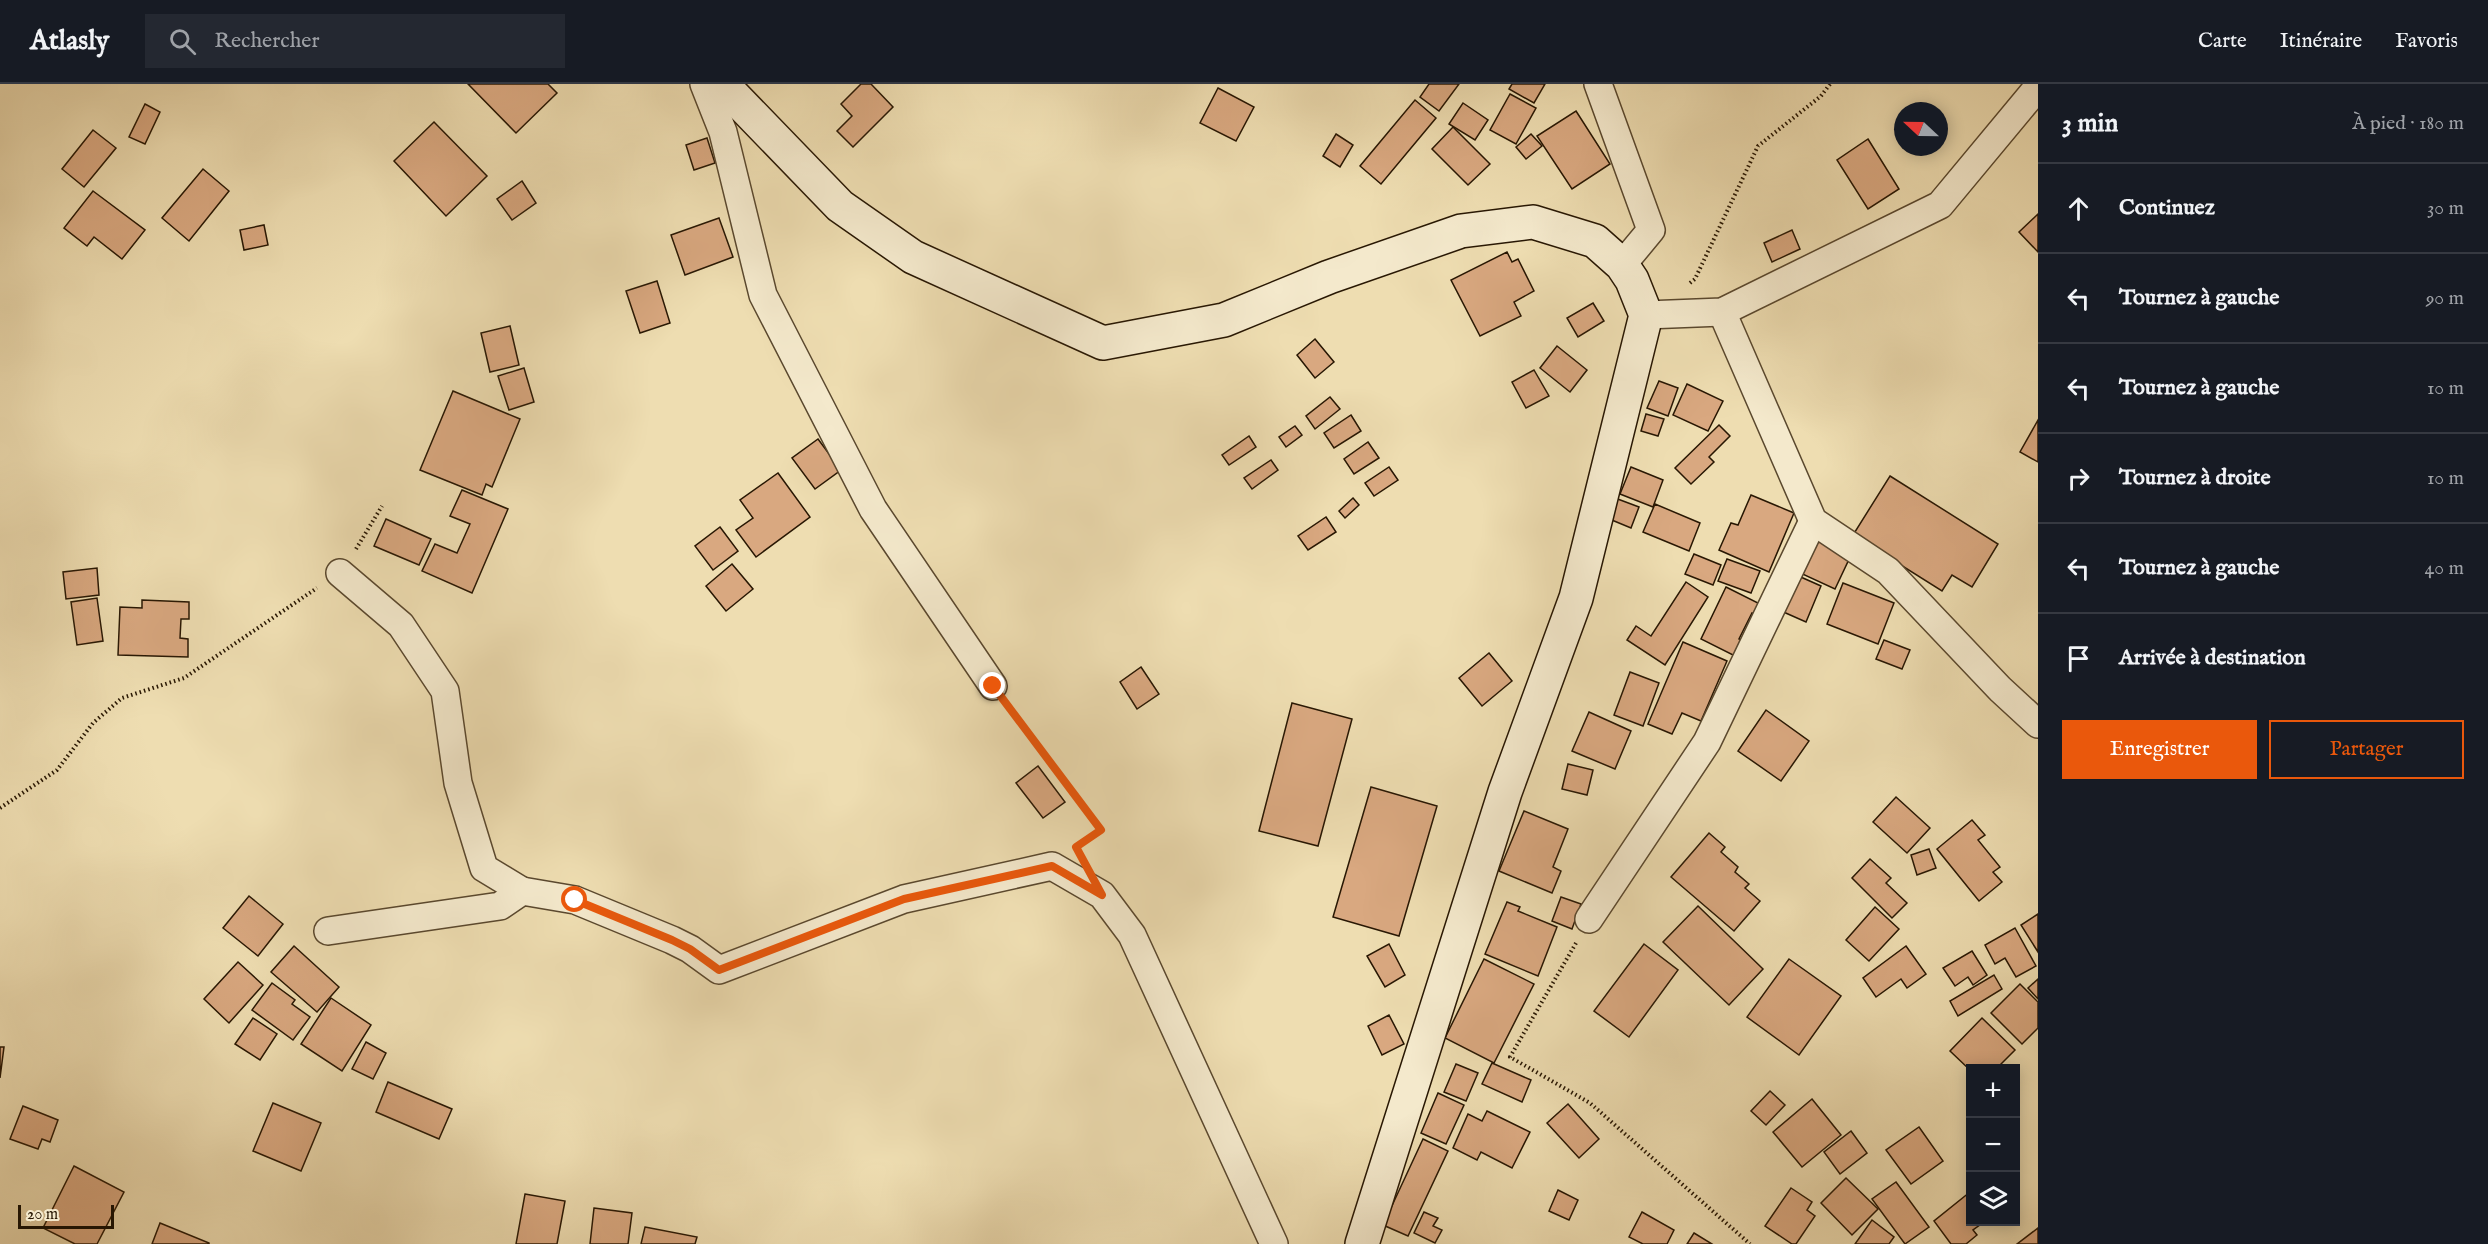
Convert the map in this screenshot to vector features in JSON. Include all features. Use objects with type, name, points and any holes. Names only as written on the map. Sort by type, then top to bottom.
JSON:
[{"type":"street","points":[[704,84],[723,132],[763,296],[873,509],[993,686]]},
{"type":"street","points":[[722,84],[840,206],[913,257],[1102,343],[1224,320],[1329,277],[1461,231],[1533,222],[1595,241],[1622,265],[1632,280],[1646,315],[1576,598],[1505,792],[1362,1244]]},
{"type":"street","points":[[1598,84],[1652,230],[1622,265]]},
{"type":"street","points":[[1646,315],[1722,312],[1940,205],[2038,87]]},
{"type":"street","points":[[1722,312],[1813,521],[1888,572],[2000,689],[2038,724]]},
{"type":"street","points":[[1589,919],[1707,742],[1813,521]]},
{"type":"street","points":[[340,573],[401,625],[445,692],[458,783],[484,868],[522,891],[575,900],[672,940],[690,949],[719,970],[904,899],[1052,866],[1102,895],[1132,935],[1265,1241]]},
{"type":"street","points":[[328,931],[500,906],[522,891]]},
{"type":"path","points":[[1687,285],[1695,279],[1758,146],[1821,96],[1830,84]]},
{"type":"path","points":[[0,808],[57,770],[93,723],[122,698],[184,678],[224,653],[281,610],[340,573],[382,506]]},
{"type":"path","points":[[993,686],[1101,830],[1076,847],[1102,895]]},
{"type":"path","points":[[1589,919],[1510,1057],[1590,1103],[1750,1244]]},
{"type":"building","points":[[468,84],[548,84],[557,93],[516,133]]},
{"type":"building","points":[[861,84],[871,84],[893,107],[853,147],[837,131],[852,116],[841,104]]},
{"type":"building","points":[[1429,84],[1459,84],[1439,111],[1420,97]]},
{"type":"building","points":[[1512,84],[1545,84],[1534,103],[1509,89]]},
{"type":"building","points":[[1218,88],[1254,107],[1236,141],[1200,123]]},
{"type":"building","points":[[1510,94],[1536,108],[1516,144],[1490,130]]},
{"type":"building","points":[[1415,100],[1436,118],[1381,184],[1360,166]]},
{"type":"building","points":[[1463,103],[1488,120],[1475,140],[1449,124]]},
{"type":"building","points":[[145,104],[160,112],[145,144],[129,137]]},
{"type":"building","points":[[1576,111],[1610,164],[1572,189],[1537,136]]},
{"type":"building","points":[[434,122],[487,176],[446,216],[394,161]]},
{"type":"building","points":[[1453,127],[1490,164],[1468,185],[1432,149]]},
{"type":"building","points":[[93,130],[116,148],[84,187],[62,169]]},
{"type":"building","points":[[1336,134],[1353,145],[1340,167],[1323,156]]},
{"type":"building","points":[[1531,134],[1542,146],[1526,159],[1516,147]]},
{"type":"building","points":[[707,138],[715,163],[694,170],[686,145]]},
{"type":"building","points":[[1868,139],[1899,189],[1868,209],[1837,160]]},
{"type":"building","points":[[203,169],[229,191],[189,241],[162,218]]},
{"type":"building","points":[[522,181],[536,203],[512,220],[497,199]]},
{"type":"building","points":[[93,191],[145,230],[122,259],[94,237],[87,246],[64,228]]},
{"type":"building","points":[[2038,214],[2038,252],[2019,232]]},
{"type":"building","points":[[719,218],[733,257],[685,275],[671,235]]},
{"type":"building","points":[[264,225],[268,245],[244,250],[240,230]]},
{"type":"building","points":[[1792,230],[1800,249],[1772,262],[1764,243]]},
{"type":"building","points":[[1507,252],[1512,262],[1518,259],[1534,291],[1514,302],[1521,316],[1480,336],[1451,280]]},
{"type":"building","points":[[657,281],[670,323],[640,333],[626,291]]},
{"type":"building","points":[[1593,303],[1604,321],[1578,337],[1567,318]]},
{"type":"building","points":[[510,326],[519,365],[490,372],[481,333]]},
{"type":"building","points":[[1315,339],[1334,362],[1315,378],[1297,355]]},
{"type":"building","points":[[1557,346],[1587,370],[1570,392],[1540,368]]},
{"type":"building","points":[[524,368],[534,402],[509,410],[498,376]]},
{"type":"building","points":[[1534,370],[1549,396],[1526,408],[1512,382]]},
{"type":"building","points":[[1659,381],[1678,388],[1668,416],[1647,408]]},
{"type":"building","points":[[1687,384],[1723,401],[1708,431],[1673,415]]},
{"type":"building","points":[[453,391],[520,419],[492,487],[486,484],[482,495],[420,470]]},
{"type":"building","points":[[1330,397],[1340,409],[1315,429],[1306,416]]},
{"type":"building","points":[[1646,414],[1664,419],[1658,436],[1641,431]]},
{"type":"building","points":[[1351,415],[1361,431],[1334,448],[1324,433]]},
{"type":"building","points":[[2038,420],[2038,462],[2020,452]]},
{"type":"building","points":[[1719,425],[1730,436],[1709,457],[1714,462],[1691,484],[1675,468]]},
{"type":"building","points":[[1295,426],[1302,435],[1286,447],[1279,437]]},
{"type":"building","points":[[1249,436],[1256,447],[1229,465],[1222,455]]},
{"type":"building","points":[[818,439],[841,470],[815,489],[792,458]]},
{"type":"building","points":[[1368,442],[1379,458],[1354,474],[1344,459]]},
{"type":"building","points":[[1271,460],[1278,470],[1252,489],[1244,478]]},
{"type":"building","points":[[1389,467],[1398,480],[1374,496],[1365,483]]},
{"type":"building","points":[[1631,467],[1663,480],[1653,507],[1620,494]]},
{"type":"building","points":[[778,473],[810,517],[756,557],[736,530],[753,518],[740,500]]},
{"type":"building","points":[[1890,476],[1998,544],[1972,587],[1952,575],[1942,591],[1853,535]]},
{"type":"building","points":[[462,490],[508,509],[472,593],[422,571],[435,544],[457,553],[470,524],[450,516]]},
{"type":"building","points":[[1751,495],[1794,513],[1769,572],[1719,550],[1731,523],[1738,525]]},
{"type":"building","points":[[1353,498],[1359,505],[1345,518],[1339,511]]},
{"type":"building","points":[[1615,498],[1639,507],[1631,528],[1607,518]]},
{"type":"building","points":[[1655,504],[1700,523],[1689,551],[1643,532]]},
{"type":"building","points":[[1326,517],[1336,532],[1308,550],[1298,536]]},
{"type":"building","points":[[386,519],[431,539],[419,565],[374,546]]},
{"type":"building","points":[[720,527],[738,551],[713,570],[695,546]]},
{"type":"building","points":[[1813,538],[1851,555],[1835,589],[1798,572]]},
{"type":"building","points":[[1694,554],[1721,565],[1713,585],[1685,574]]},
{"type":"building","points":[[1727,559],[1760,571],[1751,593],[1718,581]]},
{"type":"building","points":[[732,564],[753,589],[726,611],[706,586]]},
{"type":"building","points":[[97,568],[99,595],[66,599],[63,572]]},
{"type":"building","points":[[1794,574],[1821,586],[1806,622],[1779,610]]},
{"type":"building","points":[[1686,582],[1708,597],[1665,665],[1627,640],[1636,626],[1651,636]]},
{"type":"building","points":[[1843,583],[1894,603],[1878,644],[1827,624]]},
{"type":"building","points":[[1726,587],[1764,606],[1759,616],[1752,613],[1739,639],[1743,641],[1735,656],[1701,639]]},
{"type":"building","points":[[97,598],[103,641],[77,645],[71,602]]},
{"type":"building","points":[[142,600],[189,602],[189,619],[181,619],[180,638],[188,639],[188,657],[118,655],[120,607],[142,608]]},
{"type":"building","points":[[1884,640],[1910,650],[1902,669],[1876,659]]},
{"type":"building","points":[[1683,642],[1727,661],[1701,721],[1682,713],[1672,734],[1648,724]]},
{"type":"building","points":[[1489,653],[1512,681],[1482,706],[1459,678]]},
{"type":"building","points":[[1141,667],[1159,694],[1137,709],[1120,682]]},
{"type":"building","points":[[1630,672],[1659,683],[1643,726],[1614,715]]},
{"type":"building","points":[[1292,703],[1352,719],[1318,846],[1259,831]]},
{"type":"building","points":[[1766,710],[1809,741],[1781,781],[1738,751]]},
{"type":"building","points":[[1589,712],[1631,731],[1615,769],[1572,751]]},
{"type":"building","points":[[1568,764],[1593,770],[1587,795],[1562,789]]},
{"type":"building","points":[[1038,766],[1065,802],[1043,818],[1016,783]]},
{"type":"building","points":[[1371,787],[1437,806],[1399,936],[1333,917]]},
{"type":"building","points":[[1896,797],[1930,828],[1907,853],[1873,822]]},
{"type":"building","points":[[1524,811],[1568,829],[1553,867],[1561,871],[1552,893],[1499,871]]},
{"type":"building","points":[[1972,820],[1985,835],[1978,840],[2000,867],[1993,872],[2002,882],[1979,901],[1937,849]]},
{"type":"building","points":[[1709,833],[1725,847],[1721,852],[1738,867],[1735,872],[1749,884],[1745,888],[1760,901],[1734,931],[1671,877]]},
{"type":"building","points":[[1929,849],[1936,868],[1917,875],[1911,855]]},
{"type":"building","points":[[1870,859],[1891,878],[1886,883],[1907,903],[1892,918],[1852,878]]},
{"type":"building","points":[[249,896],[283,924],[258,956],[223,928]]},
{"type":"building","points":[[1561,897],[1581,904],[1572,929],[1552,921]]},
{"type":"building","points":[[1507,902],[1520,907],[1518,911],[1557,927],[1538,976],[1485,954]]},
{"type":"building","points":[[1698,906],[1763,969],[1729,1005],[1663,942]]},
{"type":"building","points":[[1875,907],[1899,929],[1869,961],[1846,940]]},
{"type":"building","points":[[2038,914],[2038,952],[2021,925]]},
{"type":"building","points":[[2015,928],[2036,966],[2016,977],[2005,958],[1995,964],[1985,945]]},
{"type":"building","points":[[1389,944],[1405,975],[1385,987],[1367,956]]},
{"type":"building","points":[[1644,944],[1678,970],[1629,1037],[1594,1011]]},
{"type":"building","points":[[294,946],[339,987],[317,1012],[271,972]]},
{"type":"building","points":[[1906,946],[1926,974],[1907,988],[1901,979],[1876,997],[1863,978]]},
{"type":"building","points":[[1972,951],[1987,975],[1973,985],[1968,977],[1955,986],[1943,968]]},
{"type":"building","points":[[1484,959],[1534,984],[1494,1063],[1445,1038]]},
{"type":"building","points":[[1789,959],[1841,996],[1799,1055],[1747,1017]]},
{"type":"building","points":[[238,962],[263,985],[229,1023],[204,999]]},
{"type":"building","points":[[1994,975],[2002,989],[1958,1016],[1950,1001]]},
{"type":"building","points":[[2038,979],[2038,999],[2028,988]]},
{"type":"building","points":[[272,983],[295,1000],[292,1004],[310,1017],[293,1040],[252,1010]]},
{"type":"building","points":[[2020,984],[2038,1002],[2038,1028],[2022,1044],[1991,1013]]},
{"type":"building","points":[[331,998],[371,1025],[342,1071],[301,1044]]},
{"type":"building","points":[[1389,1015],[1404,1044],[1382,1055],[1368,1026]]},
{"type":"building","points":[[253,1018],[277,1034],[260,1060],[235,1044]]},
{"type":"building","points":[[1982,1018],[2015,1050],[2001,1064],[1966,1064],[1966,1066],[1950,1051]]},
{"type":"building","points":[[366,1042],[386,1053],[373,1079],[352,1069]]},
{"type":"building","points":[[0,1047],[4,1047],[0,1078]]},
{"type":"building","points":[[1492,1063],[1531,1080],[1522,1102],[1482,1084]]},
{"type":"building","points":[[1456,1064],[1478,1073],[1466,1101],[1444,1092]]},
{"type":"building","points":[[388,1082],[452,1109],[439,1139],[376,1112]]},
{"type":"building","points":[[1770,1091],[1785,1105],[1766,1125],[1751,1111]]},
{"type":"building","points":[[1438,1093],[1464,1105],[1446,1144],[1421,1133]]},
{"type":"building","points":[[1812,1099],[1841,1135],[1802,1167],[1773,1132]]},
{"type":"building","points":[[273,1103],[321,1123],[301,1171],[253,1151]]},
{"type":"building","points":[[1568,1104],[1599,1139],[1579,1158],[1547,1123]]},
{"type":"building","points":[[23,1106],[58,1120],[50,1142],[42,1139],[38,1149],[10,1139]]},
{"type":"building","points":[[1487,1111],[1530,1132],[1512,1168],[1481,1152],[1477,1160],[1453,1148],[1468,1114],[1482,1121]]},
{"type":"building","points":[[1919,1127],[1943,1161],[1911,1184],[1886,1150]]},
{"type":"building","points":[[1851,1131],[1867,1153],[1840,1174],[1824,1152]]},
{"type":"building","points":[[1423,1139],[1448,1151],[1408,1236],[1383,1225]]},
{"type":"building","points":[[74,1166],[124,1192],[97,1244],[75,1244],[43,1228]]},
{"type":"building","points":[[1846,1178],[1878,1209],[1852,1235],[1821,1203]]},
{"type":"building","points":[[1896,1182],[1929,1227],[1905,1244],[1872,1199]]},
{"type":"building","points":[[1791,1188],[1812,1202],[1807,1210],[1815,1216],[1796,1244],[1792,1244],[1765,1226]]},
{"type":"building","points":[[1558,1190],[1578,1200],[1569,1220],[1549,1211]]},
{"type":"building","points":[[525,1194],[565,1201],[557,1244],[516,1244]]},
{"type":"building","points":[[1966,1195],[1966,1226],[1978,1226],[1973,1230],[1977,1235],[1966,1244],[1951,1244],[1934,1221]]},
{"type":"building","points":[[594,1208],[632,1213],[628,1244],[590,1244]]},
{"type":"building","points":[[1424,1212],[1438,1218],[1433,1226],[1442,1230],[1435,1243],[1414,1233]]},
{"type":"building","points":[[1642,1212],[1674,1230],[1667,1244],[1643,1244],[1629,1237]]},
{"type":"building","points":[[1872,1220],[1894,1237],[1889,1244],[1855,1244]]},
{"type":"building","points":[[160,1223],[209,1243],[209,1244],[152,1244]]},
{"type":"building","points":[[645,1227],[697,1237],[695,1244],[641,1244]]},
{"type":"building","points":[[2038,1228],[2038,1244],[2017,1244]]},
{"type":"building","points":[[1694,1233],[1712,1244],[1687,1244]]},
{"type":"route","points":[[575,900],[672,940],[690,949],[719,970],[904,899],[1052,866],[1102,895],[1076,847],[1101,830],[993,686]]}]
